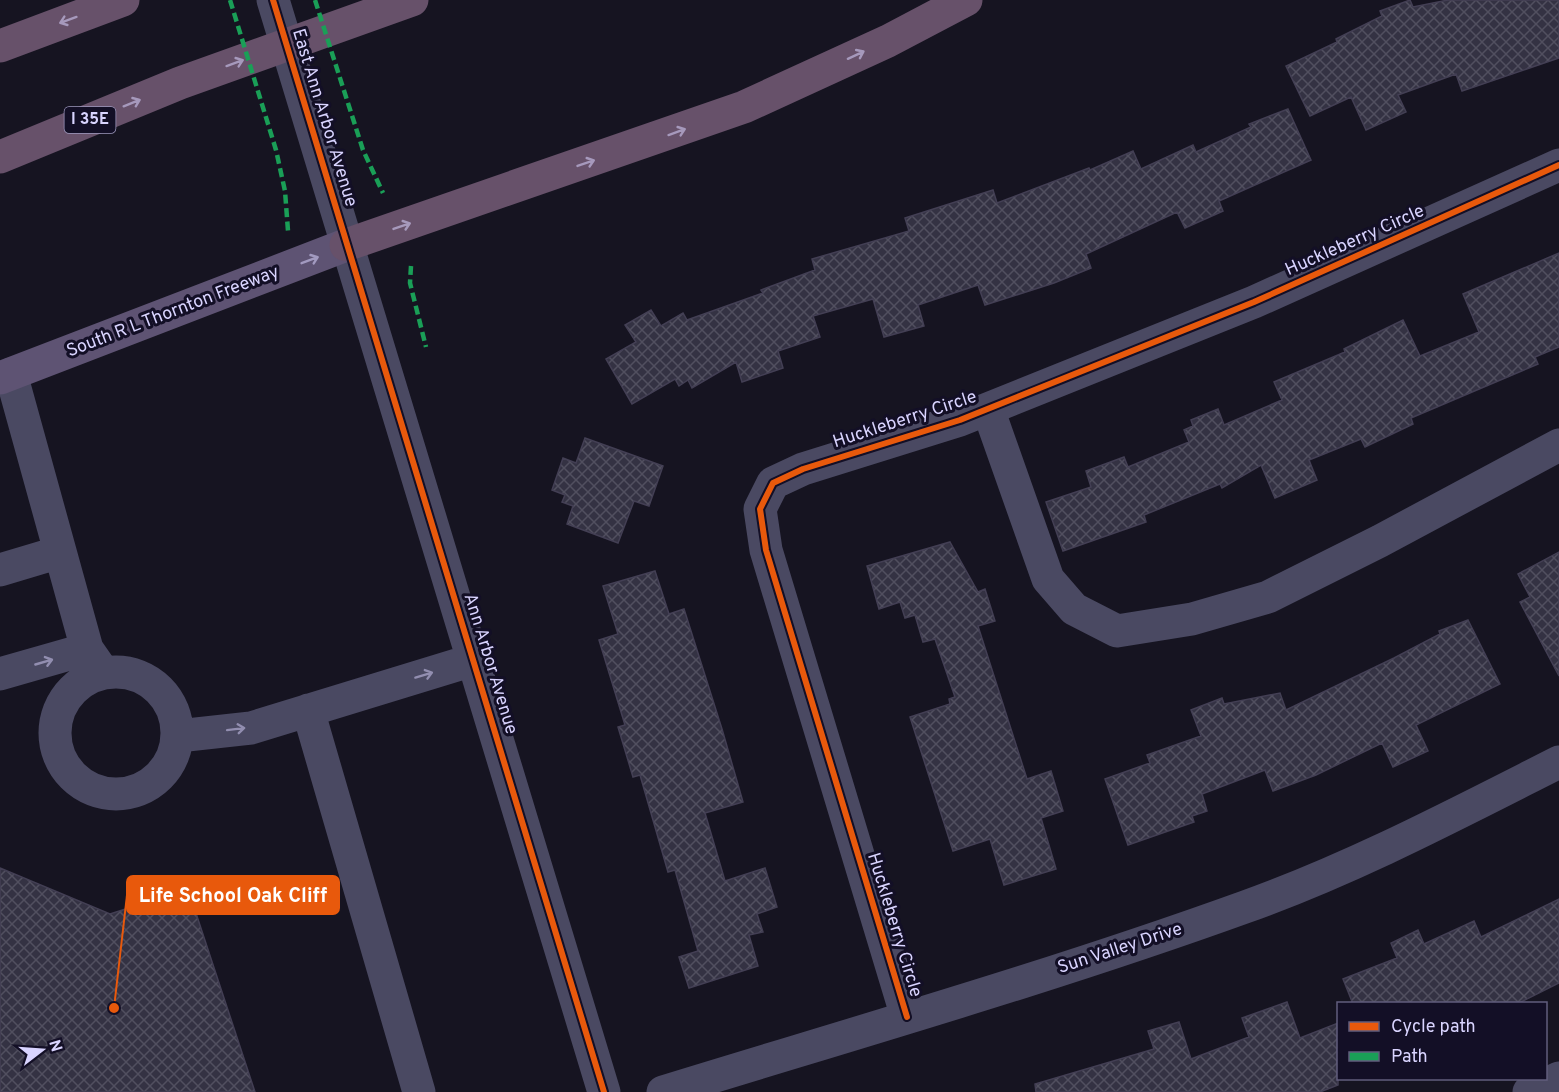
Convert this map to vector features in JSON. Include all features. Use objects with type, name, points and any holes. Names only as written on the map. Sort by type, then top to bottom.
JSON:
[{"type":"highway","points":[[0,46],[123,0]]},
{"type":"highway","points":[[346,245],[744,107],[888,40],[966,0]]},
{"type":"highway","name":"I 35E","points":[[0,157],[180,83],[404,3]]},
{"type":"main road","name":"South R L Thornton Freeway","points":[[5,376],[346,245]]},
{"type":"street","name":"East Ann Arbor Avenue","points":[[273,0],[346,245]]},
{"type":"street","name":"Huckleberry Circle","points":[[907,1017],[766,550],[760,509],[773,483],[803,469],[960,420],[1254,303],[1559,165]]},
{"type":"street","name":"Ann Arbor Avenue","points":[[346,245],[472,660],[599,1091]]},
{"type":"street","points":[[0,674],[95,661],[142,677],[158,688],[171,705],[178,736],[169,762],[157,778],[140,789],[120,794],[100,792],[81,783],[67,769],[58,751],[55,731],[59,711],[69,693],[84,680],[95,661],[5,376]]},
{"type":"street","points":[[988,409],[1048,579],[1074,609],[1117,631],[1192,619],[1268,597],[1380,541],[1559,445]]},
{"type":"street","points":[[0,570],[60,552]]},
{"type":"street","points":[[178,736],[251,728],[472,660]]},
{"type":"street","points":[[308,710],[419,1092]]},
{"type":"street","name":"Sun Valley Drive","points":[[663,1092],[1083,962],[1247,907],[1393,846],[1559,762]]},
{"type":"street","points":[[1529,1092],[1559,1078]]},
{"type":"building","points":[[1410,0],[1413,7],[1448,0],[1559,0],[1559,58],[1462,91],[1456,74],[1398,95],[1406,112],[1366,130],[1351,97],[1310,116],[1286,66],[1337,42],[1336,39],[1382,16],[1380,11]]},
{"type":"building","points":[[1288,109],[1311,160],[1219,201],[1223,211],[1185,228],[1177,212],[1086,254],[1091,268],[1054,283],[985,305],[978,285],[918,305],[924,326],[884,337],[873,299],[813,316],[820,337],[778,351],[783,368],[742,382],[736,362],[692,388],[688,380],[679,386],[675,379],[632,404],[606,359],[636,342],[625,325],[651,310],[661,326],[683,313],[687,320],[763,293],[761,290],[815,270],[812,259],[909,231],[905,218],[993,190],[997,203],[1089,168],[1090,170],[1133,151],[1141,169],[1193,145],[1196,152],[1251,127],[1249,124]]},
{"type":"building","points":[[1559,253],[1559,347],[1535,357],[1538,364],[1411,418],[1413,424],[1365,447],[1361,439],[1309,460],[1317,480],[1275,498],[1261,465],[1222,488],[1220,484],[1144,515],[1146,522],[1063,551],[1046,502],[1091,487],[1086,471],[1124,457],[1128,467],[1189,442],[1184,430],[1193,426],[1191,420],[1218,409],[1224,425],[1282,400],[1274,382],[1345,352],[1344,349],[1403,320],[1420,356],[1479,332],[1463,294]]},
{"type":"building","points":[[585,438],[663,466],[649,506],[634,501],[618,543],[567,524],[573,506],[562,502],[565,495],[552,490],[563,458],[576,463]]},
{"type":"building","points":[[950,542],[978,592],[985,589],[995,621],[978,626],[1027,779],[1051,771],[1063,811],[1041,818],[1056,869],[1004,885],[990,839],[953,851],[910,717],[950,704],[949,699],[955,697],[935,639],[923,642],[915,615],[905,618],[900,602],[879,609],[867,566]]},
{"type":"building","points":[[1559,552],[1559,676],[1520,602],[1530,597],[1518,574]]},
{"type":"building","points":[[655,571],[669,614],[684,609],[743,802],[705,813],[725,881],[765,868],[777,907],[757,914],[763,932],[749,935],[758,966],[689,988],[679,957],[698,951],[675,870],[668,872],[640,775],[633,777],[618,727],[625,725],[599,640],[618,634],[603,586]]},
{"type":"building","points":[[1468,620],[1500,684],[1416,725],[1428,751],[1393,767],[1382,743],[1316,775],[1273,791],[1265,770],[1202,794],[1207,811],[1192,816],[1194,822],[1128,845],[1105,779],[1150,763],[1147,755],[1201,736],[1191,710],[1222,698],[1224,704],[1280,693],[1286,710],[1394,658],[1440,634],[1439,631]]},
{"type":"building","points":[[0,868],[110,914],[188,889],[255,1092],[0,1092]]},
{"type":"building","points":[[1559,899],[1559,983],[1521,1002],[1352,1002],[1343,979],[1397,958],[1391,943],[1418,930],[1424,944],[1474,921],[1481,937]]},
{"type":"building","points":[[1287,1002],[1300,1038],[1337,1023],[1338,1085],[1320,1092],[1036,1092],[1035,1084],[1154,1049],[1148,1031],[1179,1022],[1191,1059],[1249,1037],[1242,1018]]},
{"type":"marked path","points":[[230,0],[276,150],[285,191],[288,231]]},
{"type":"marked path","points":[[315,0],[363,150],[383,193]]},
{"type":"marked path","points":[[411,266],[410,283],[426,347]]},
{"type":"cycle path","points":[[273,0],[604,1092]]},
{"type":"cycle path","points":[[907,1017],[766,550],[760,509],[773,483],[803,469],[960,420],[1254,302],[1559,165]]},
{"type":"place","name":"Life School Oak Cliff","points":[[114,1008]]}]
